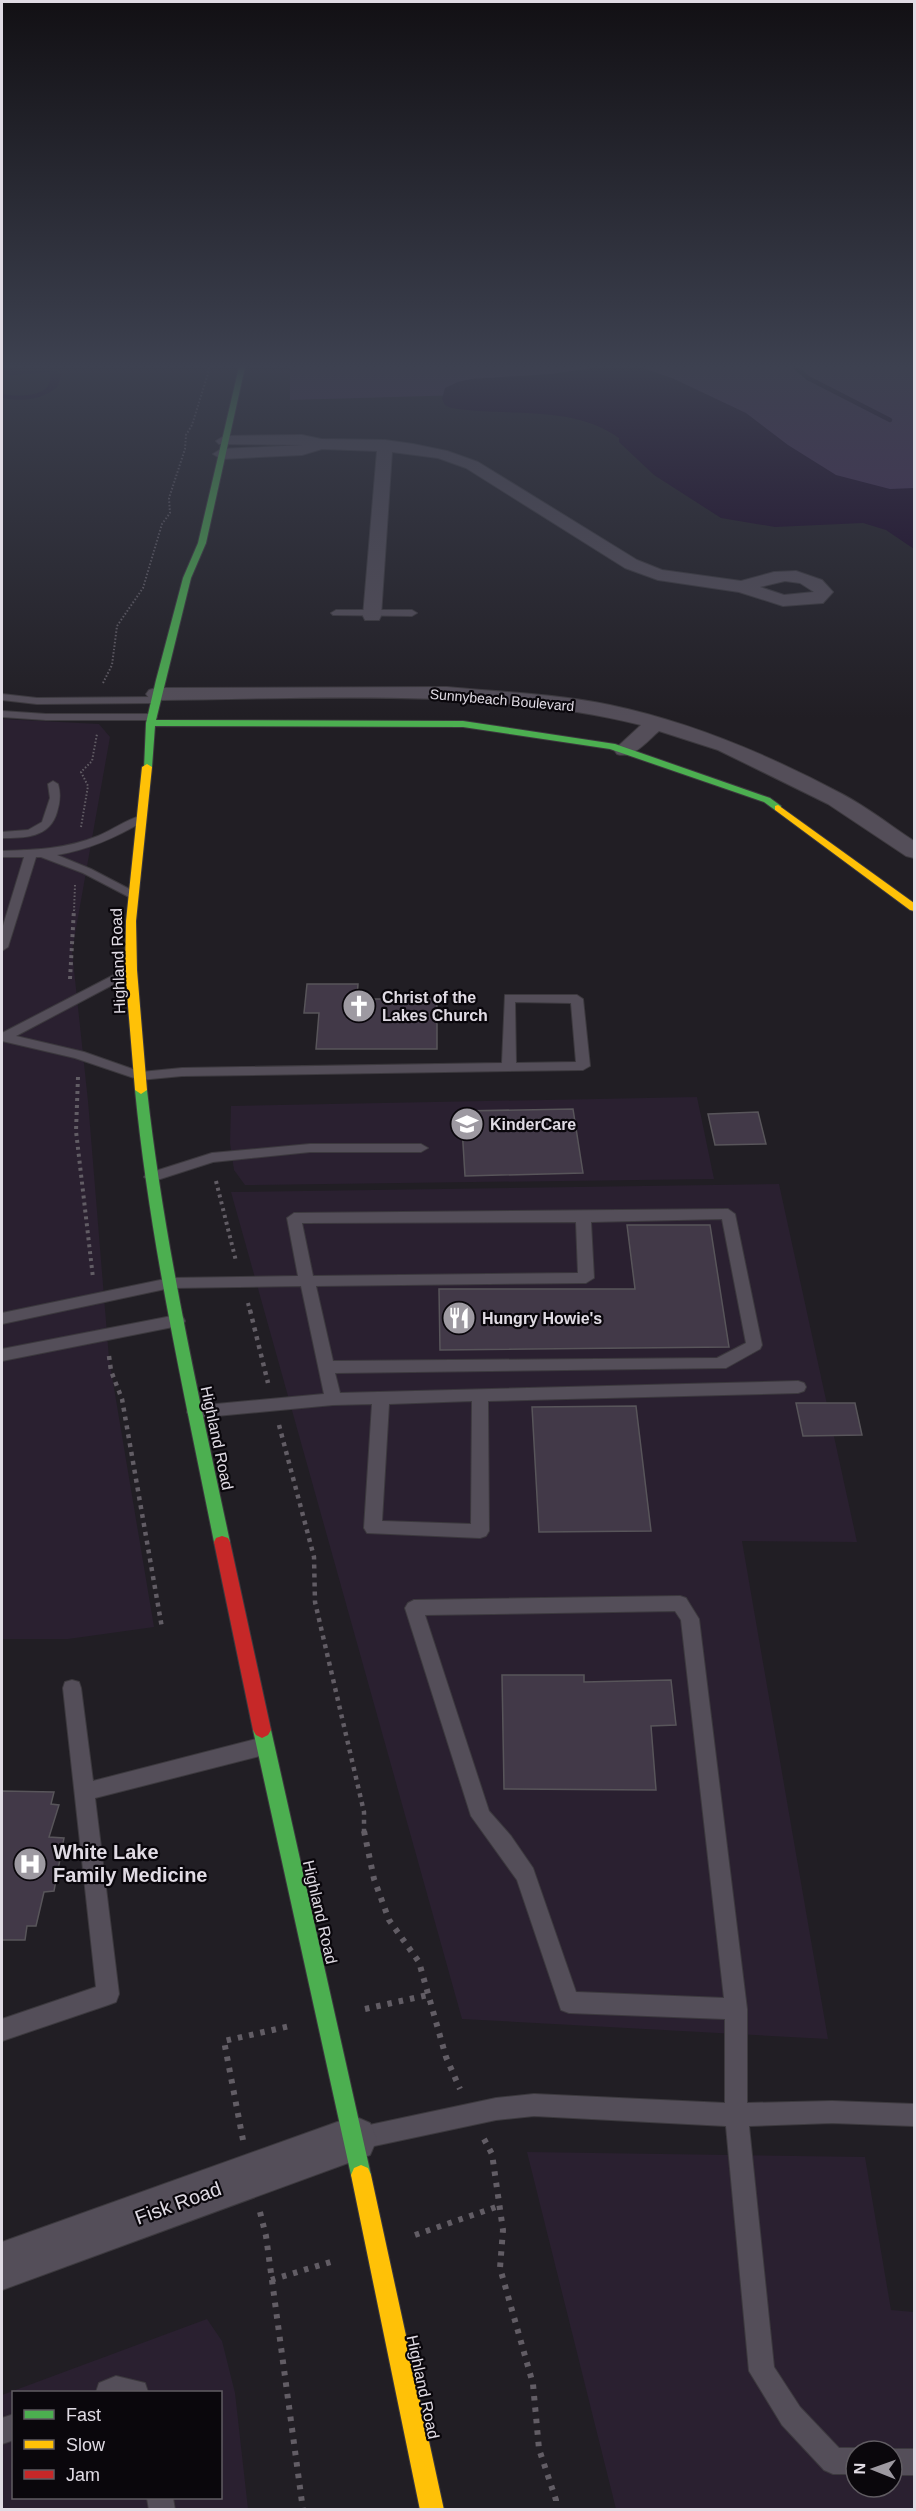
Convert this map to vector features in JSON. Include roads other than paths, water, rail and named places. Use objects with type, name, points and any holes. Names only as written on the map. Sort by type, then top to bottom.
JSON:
[{"type":"main road","name":"Highland Road","points":[[215,484],[202,543],[187,578],[155,697],[140,819],[133,895],[132,970],[146,1148],[195,1412],[266,1746],[354,2139],[432,2510]]},
{"type":"main road","name":"Sunnybeach Boulevard","points":[[152,720],[267,724],[463,724],[612,746],[767,800],[915,908]]},
{"type":"street","points":[[372,614],[383,484]]},
{"type":"street","points":[[503,484],[631,564],[658,575],[742,587]]},
{"type":"street","name":"Sunnybeach Boulevard","points":[[155,697],[447,693],[526,700],[608,711],[656,723],[725,746],[836,799],[915,851]]},
{"type":"street","points":[[267,724],[274,694]]},
{"type":"street","points":[[624,750],[656,723]]},
{"type":"street","name":"Fisk Road","points":[[2,2266],[354,2139]]},
{"type":"lane","points":[[336,613],[412,613]]},
{"type":"lane","points":[[2,697],[37,701],[155,697]]},
{"type":"lane","points":[[2,714],[152,720]]},
{"type":"lane","points":[[2,835],[39,831],[47,826],[56,794],[54,784]]},
{"type":"lane","points":[[2,854],[44,854],[115,834],[140,819]]},
{"type":"lane","points":[[2,947],[31,854]]},
{"type":"lane","points":[[44,854],[87,871],[133,895]]},
{"type":"lane","points":[[3,1037],[132,970]]},
{"type":"lane","points":[[3,1037],[79,1054],[140,1076],[182,1072],[584,1066],[577,999],[509,998],[509,1067]]},
{"type":"lane","points":[[151,1177],[212,1158],[310,1148],[421,1148]]},
{"type":"lane","points":[[326,1367],[720,1364],[754,1345],[728,1214],[294,1218],[307,1281],[333,1399]]},
{"type":"lane","points":[[2,1319],[170,1283],[586,1278],[583,1217]]},
{"type":"lane","points":[[2,1355],[177,1321]]},
{"type":"lane","points":[[195,1412],[333,1399],[798,1387]]},
{"type":"lane","points":[[381,1398],[373,1528],[480,1531],[480,1395]]},
{"type":"lane","points":[[736,2009],[569,2002],[526,1875],[504,1843],[481,1816],[414,1608],[660,1602],[680,1603],[690,1619],[736,2009],[736,2115],[762,2371],[791,2416],[833,2461],[844,2461]]},
{"type":"lane","points":[[2,2030],[108,1994],[72,1688]]},
{"type":"lane","points":[[84,1792],[266,1746]]},
{"type":"lane","points":[[354,2139],[472,2114],[534,2105],[736,2115],[832,2112],[915,2115]]},
{"type":"lane","points":[[111,2391],[116,2389],[129,2391]]},
{"type":"place","name":"Christ of the Lakes Church","points":[[359,1006]]},
{"type":"place","name":"KinderCare","points":[[467,1124]]},
{"type":"place","name":"Hungry Howie's","points":[[459,1318]]},
{"type":"place","name":"White Lake Family Medicine","points":[[30,1864]]}]
